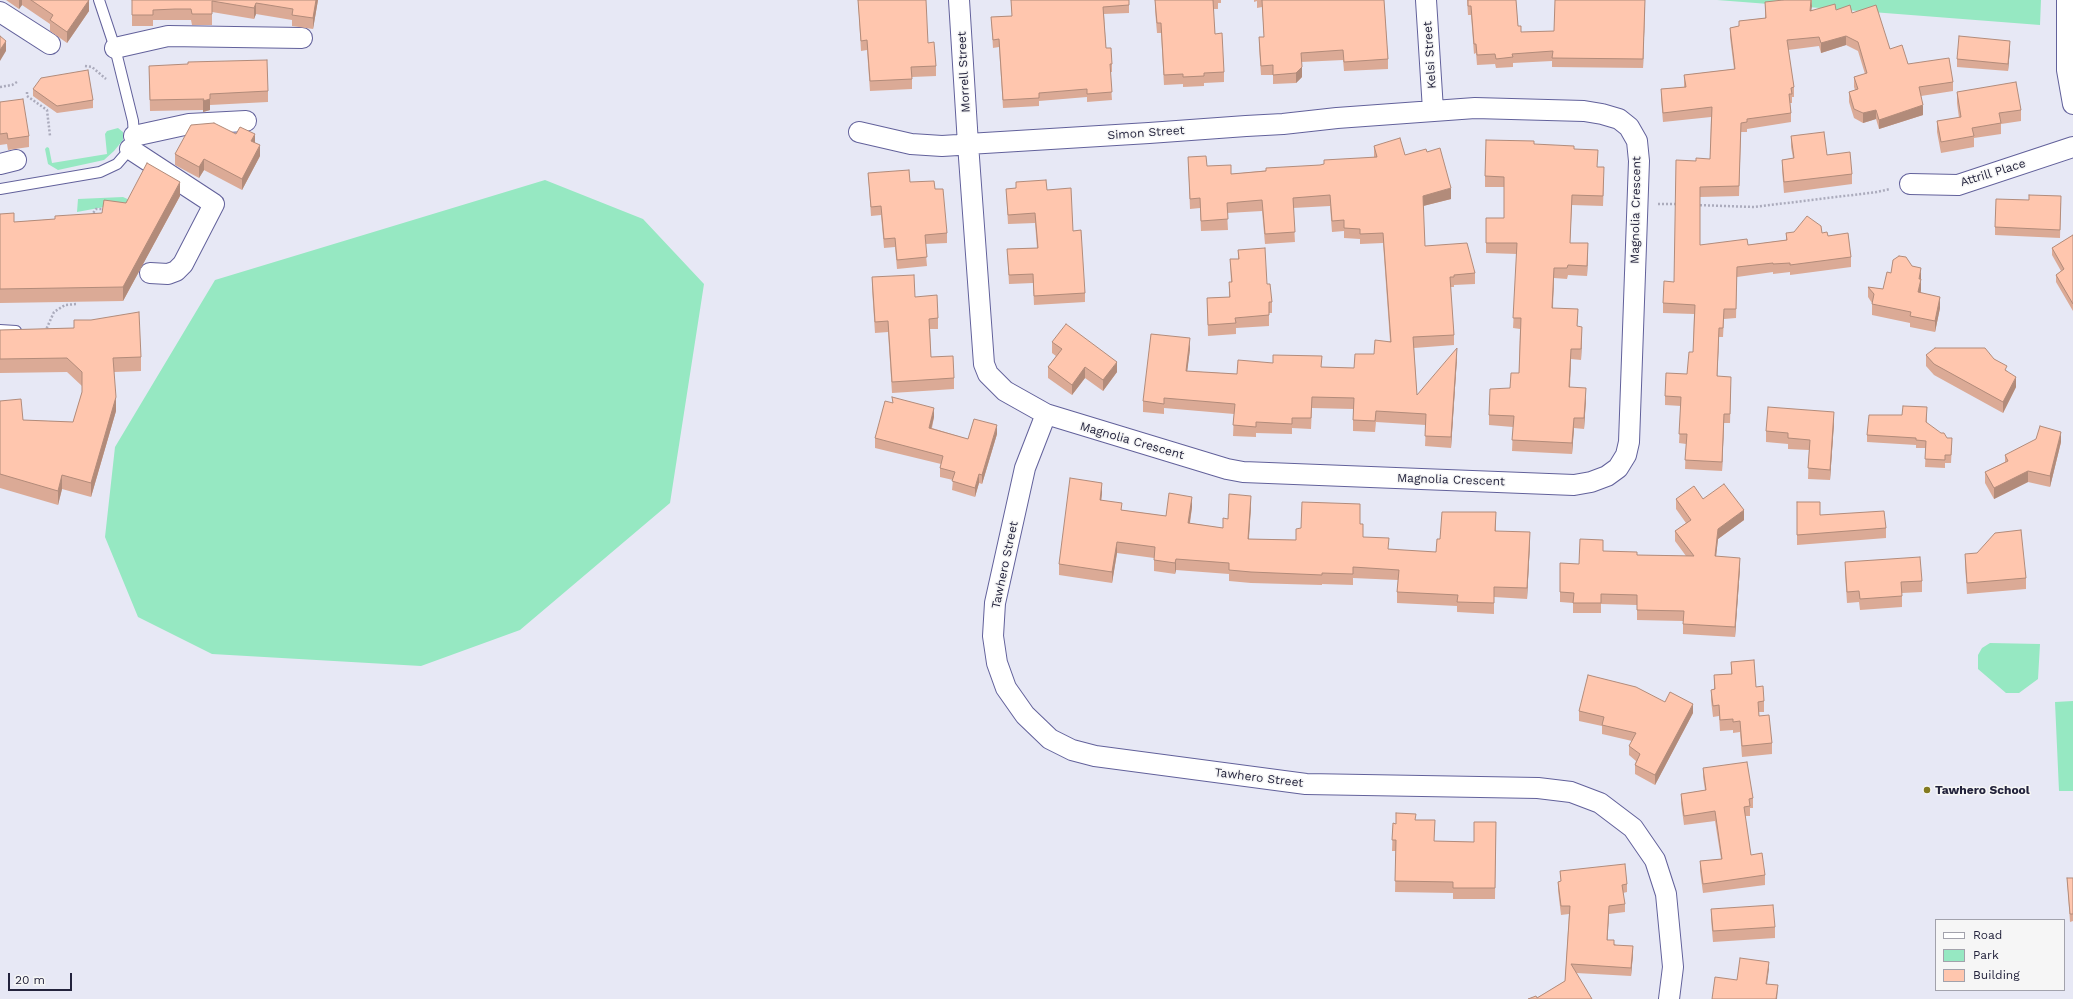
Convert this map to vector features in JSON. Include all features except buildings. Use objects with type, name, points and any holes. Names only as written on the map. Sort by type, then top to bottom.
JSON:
[{"type":"street","name":"Morrell Street","points":[[959,0],[968,144]]},
{"type":"street","name":"Kelsi Street","points":[[1426,0],[1433,110]]},
{"type":"street","points":[[2067,0],[2067,70],[2073,104]]},
{"type":"street","points":[[0,12],[50,44]]},
{"type":"street","points":[[115,48],[168,36],[302,38]]},
{"type":"street","name":"Magnolia Crescent","points":[[968,144],[984,364],[988,374],[1006,391],[1046,414],[1243,472],[1574,485],[1591,482],[1607,476],[1618,468],[1626,455],[1629,442],[1638,203],[1639,161],[1637,141],[1629,127],[1619,119],[1584,111],[1475,108],[1433,110]]},
{"type":"street","name":"Simon Street","points":[[859,132],[927,146],[1283,124],[1433,110]]},
{"type":"street","points":[[132,143],[189,124],[246,121]]},
{"type":"street","points":[[132,143],[214,204],[183,264],[176,271],[168,274],[150,273]]},
{"type":"street","name":"Attrill Place","points":[[1910,184],[1958,185],[2073,147]]},
{"type":"street","name":"Tawhero Street","points":[[1046,414],[1025,468],[995,603],[994,636],[997,663],[1006,688],[1026,715],[1050,739],[1072,750],[1095,756],[1306,784],[1538,788],[1571,792],[1600,803],[1633,828],[1655,860],[1666,894],[1673,968],[1669,999]]},
{"type":"lane","points":[[0,189],[100,172],[117,164],[132,143],[132,121],[115,48],[99,0]]},
{"type":"lane","points":[[0,330],[45,334]]},
{"type":"path","points":[[0,87],[12,85],[17,82]]},
{"type":"path","points":[[27,92],[27,96],[46,110],[50,136]]},
{"type":"path","points":[[1692,205],[1754,206],[1877,192],[1910,184]]},
{"type":"path","points":[[1638,203],[1684,205]]},
{"type":"path","points":[[93,221],[91,215],[96,209],[107,210]]},
{"type":"path","points":[[45,334],[54,312],[65,305],[77,304]]},
{"type":"green space","points":[[1717,0],[2041,0],[2040,25]]},
{"type":"green space","points":[[118,128],[123,132],[123,140],[104,160],[58,170],[48,164],[45,149],[47,147],[49,148],[52,163],[107,154],[105,134],[107,131]]},
{"type":"green space","points":[[545,180],[643,219],[704,284],[670,503],[520,630],[421,666],[212,654],[138,617],[105,537],[115,447],[215,280]]},
{"type":"green space","points":[[123,197],[134,202],[100,228],[104,207],[77,212],[78,199]]},
{"type":"green space","points":[[1990,643],[2040,644],[2038,679],[2019,693],[2006,693],[1978,669],[1978,655],[1982,648]]},
{"type":"green space","points":[[2073,701],[2073,791],[2059,791],[2055,702]]},
{"type":"place","name":"Tawhero School","points":[[1927,790]]}]
